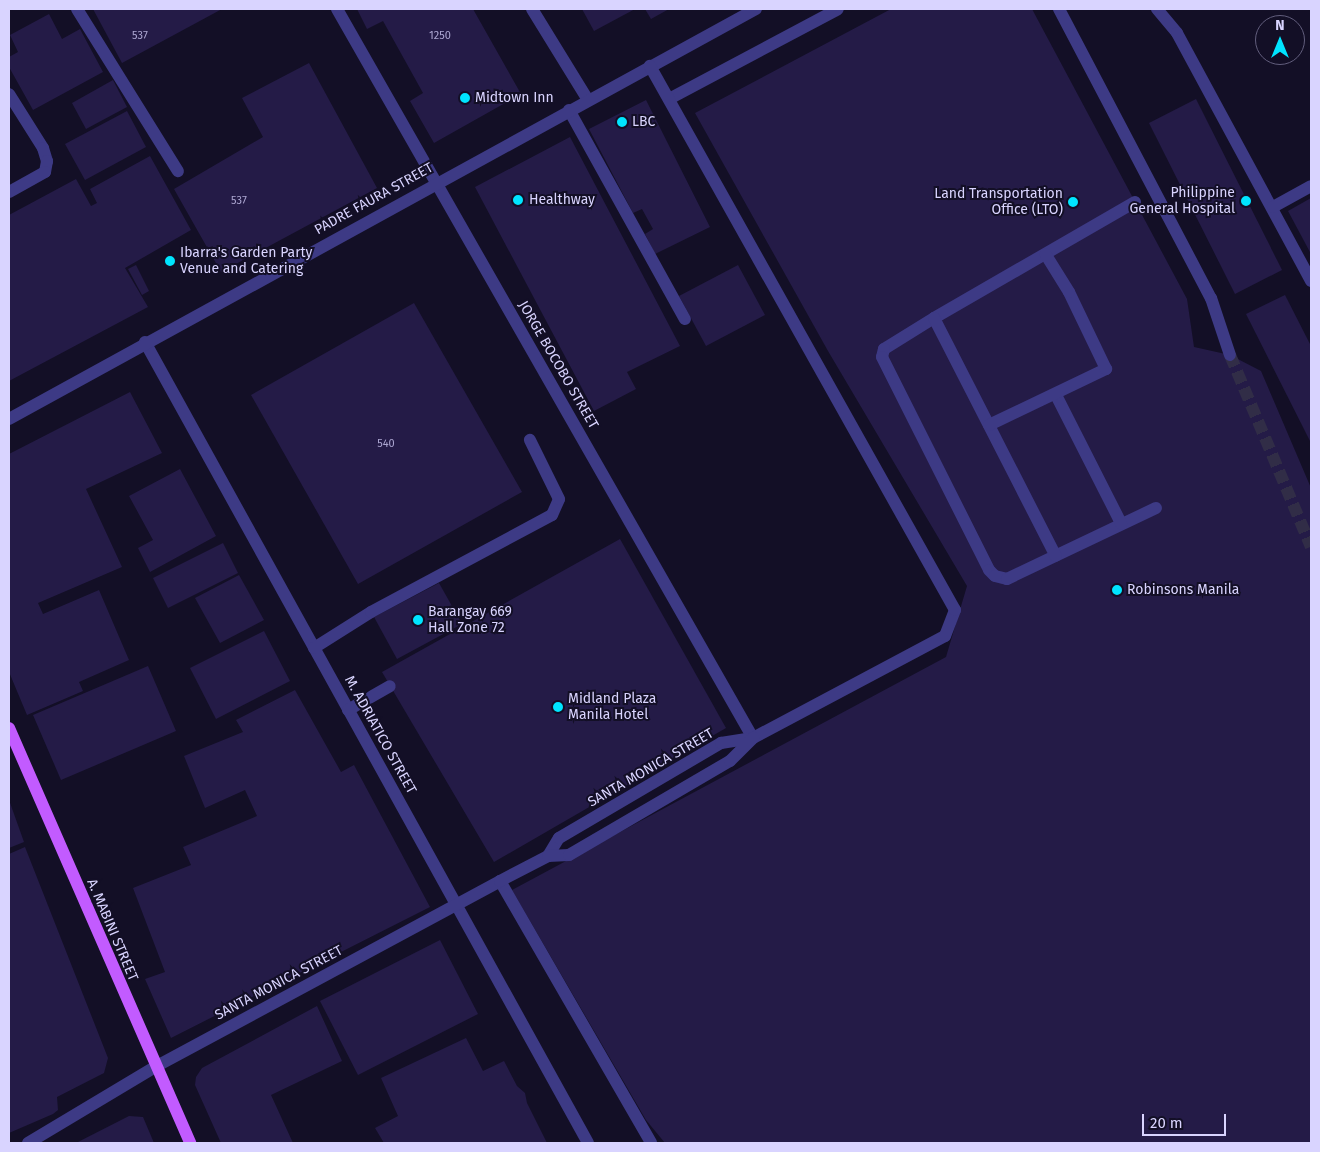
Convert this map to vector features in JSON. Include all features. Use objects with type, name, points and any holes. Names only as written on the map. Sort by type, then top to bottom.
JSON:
[{"type":"main road","name":"A. MABINI STREET","points":[[9,728],[155,1067],[190,1143]]},
{"type":"street","points":[[77,9],[178,171]]},
{"type":"street","name":"JORGE BOCOBO STREET","points":[[337,9],[753,738]]},
{"type":"street","points":[[532,9],[588,100]]},
{"type":"street","name":"PADRE FAURA STREET","points":[[9,419],[436,182],[756,9]]},
{"type":"street","points":[[670,99],[838,9]]},
{"type":"street","points":[[1058,9],[1211,298],[1230,355]]},
{"type":"street","points":[[1158,9],[1177,33],[1273,207],[1311,281]]},
{"type":"street","points":[[650,66],[955,610],[944,636],[753,738]]},
{"type":"street","points":[[9,94],[43,148],[47,161],[45,172],[9,192]]},
{"type":"street","points":[[569,110],[685,319]]},
{"type":"street","points":[[1273,207],[1311,186]]},
{"type":"street","points":[[1135,202],[884,349],[882,364],[989,570],[995,576],[1007,579],[1121,523],[1156,508]]},
{"type":"street","points":[[989,425],[1104,372],[1107,366],[1046,254]]},
{"type":"street","points":[[934,318],[1056,556]]},
{"type":"street","name":"M. ADRIATICO STREET","points":[[145,342],[588,1143]]},
{"type":"street","points":[[1056,395],[1121,523]]},
{"type":"street","points":[[314,648],[370,612],[552,515],[559,499],[530,440]]},
{"type":"street","points":[[348,710],[390,686]]},
{"type":"street","name":"SANTA MONICA STREET","points":[[548,856],[559,838],[721,743],[753,738]]},
{"type":"street","name":"SANTA MONICA STREET","points":[[28,1143],[155,1067],[457,906],[500,881],[548,856],[569,855],[730,761],[753,738]]},
{"type":"street","points":[[500,881],[651,1143]]},
{"type":"building","points":[[93,9],[222,9],[122,63]]},
{"type":"building","points":[[357,9],[473,9],[521,94],[434,143],[410,101],[423,93],[383,21],[367,29]]},
{"type":"building","points":[[582,9],[635,9],[594,31]]},
{"type":"building","points":[[645,9],[669,9],[651,19]]},
{"type":"building","name":"Robinsons Manila","points":[[891,9],[1032,9],[1187,299],[1194,347],[1230,355],[1261,371],[1311,488],[1311,1143],[665,1143],[646,1120],[512,890],[946,657],[967,586],[828,351],[695,113]]},
{"type":"building","points":[[49,14],[62,39],[80,29],[103,72],[33,110],[9,67],[9,57],[18,52],[10,35]]},
{"type":"building","points":[[309,63],[377,188],[221,272],[174,189],[263,137],[242,98]]},
{"type":"building","points":[[113,80],[127,107],[86,129],[72,103]]},
{"type":"building","points":[[1196,99],[1282,270],[1235,294],[1149,123]]},
{"type":"building","points":[[646,100],[710,227],[655,254],[645,234],[653,229],[642,209],[633,213],[589,129]]},
{"type":"building","points":[[127,111],[146,147],[85,180],[65,144]]},
{"type":"building","points":[[570,137],[680,346],[627,372],[636,389],[594,411],[475,187]]},
{"type":"building","points":[[150,156],[191,230],[125,268],[148,307],[9,381],[9,215],[76,179],[91,206],[97,203],[90,189]]},
{"type":"building","points":[[1311,198],[1311,254],[1288,211]]},
{"type":"building","points":[[136,265],[149,291],[142,295],[128,269]]},
{"type":"building","points":[[738,265],[765,315],[706,346],[679,296]]},
{"type":"building","points":[[1285,295],[1311,346],[1311,443],[1246,314]]},
{"type":"building","points":[[414,303],[522,492],[358,584],[251,395]]},
{"type":"building","points":[[130,392],[162,453],[86,489],[122,567],[38,603],[43,614],[99,590],[129,660],[79,682],[83,691],[27,715],[9,672],[9,454]]},
{"type":"building","points":[[180,469],[216,536],[150,572],[138,548],[153,540],[129,496]]},
{"type":"building","name":"Midland Plaza Manila Hotel","points":[[620,539],[726,728],[494,862],[382,672]]},
{"type":"building","points":[[223,543],[238,573],[168,608],[153,578]]},
{"type":"building","points":[[239,575],[264,620],[220,643],[195,598]]},
{"type":"building","name":"Barangay 669 Hall Zone 72","points":[[439,583],[462,624],[397,659],[374,617]]},
{"type":"building","points":[[264,631],[290,681],[216,719],[190,668]]},
{"type":"building","points":[[148,666],[176,731],[61,780],[33,715]]},
{"type":"building","points":[[295,690],[341,772],[354,765],[430,907],[171,1038],[145,979],[165,972],[133,888],[191,865],[183,847],[257,816],[245,790],[205,808],[184,756],[243,732],[236,720]]},
{"type":"building","points":[[9,800],[24,842],[9,848]]},
{"type":"building","points":[[25,847],[108,1058],[104,1073],[57,1097],[58,1110],[53,1114],[9,1133],[9,854]]},
{"type":"building","points":[[440,940],[478,1014],[358,1075],[320,1001]]},
{"type":"building","points":[[317,1006],[342,1061],[271,1095],[293,1143],[221,1143],[195,1085],[196,1077],[202,1068]]},
{"type":"building","points":[[466,1038],[483,1071],[504,1061],[517,1086],[525,1093],[527,1103],[547,1143],[384,1143],[375,1128],[398,1116],[381,1078]]},
{"type":"building","points":[[129,1116],[143,1117],[154,1143],[76,1143]]},
{"type":"tunnel","points":[[1230,355],[1311,547]]},
{"type":"place","name":"Midtown Inn","points":[[465,98]]},
{"type":"place","name":"LBC","points":[[622,122]]},
{"type":"place","name":"Healthway","points":[[518,200]]},
{"type":"place","name":"Philippine General Hospital","points":[[1246,201]]},
{"type":"place","name":"Land Transportation Office (LTO)","points":[[1073,202]]},
{"type":"place","name":"Ibarra's Garden Party Venue and Catering","points":[[170,261]]},
{"type":"place","name":"Robinsons Manila","points":[[1117,590]]},
{"type":"place","name":"Barangay 669 Hall Zone 72","points":[[418,620]]},
{"type":"place","name":"Midland Plaza Manila Hotel","points":[[558,707]]}]
